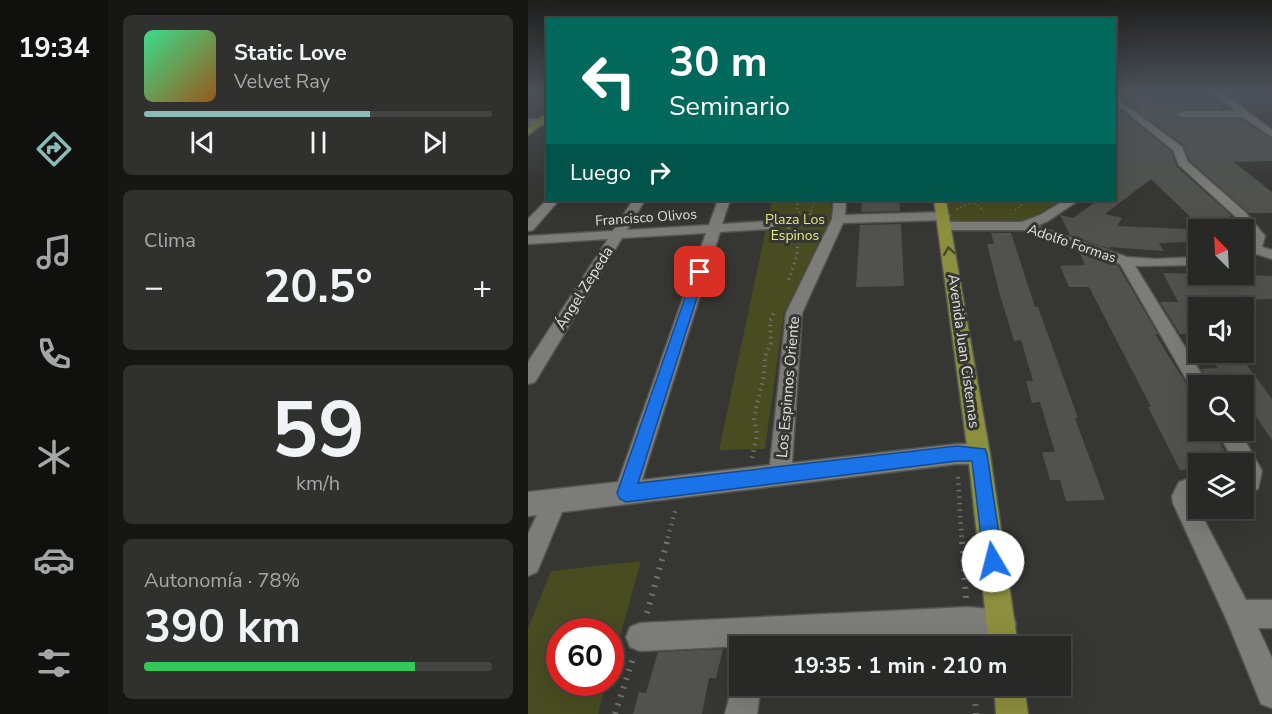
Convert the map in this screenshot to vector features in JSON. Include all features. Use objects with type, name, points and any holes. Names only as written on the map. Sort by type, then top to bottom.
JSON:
[{"type":"main road","name":"Avenida Juan Cisternas","points":[[943,214],[968,454],[1003,635]]},
{"type":"main road","points":[[1010,696],[1012,714]]},
{"type":"street","points":[[1149,125],[1178,149],[1183,163],[1244,219]]},
{"type":"street","points":[[528,227],[552,201]]},
{"type":"street","name":"Ángel Zepeda","points":[[528,377],[638,201]]},
{"type":"street","points":[[626,493],[724,201]]},
{"type":"street","name":"Los Espinnos Oriente","points":[[780,476],[794,313],[838,219],[840,201]]},
{"type":"street","points":[[1024,226],[1044,218],[1071,201]]},
{"type":"street","name":"Adolfo Formas","points":[[838,219],[943,214],[1024,226],[1125,261],[1188,261]]},
{"type":"street","name":"Francisco Olivos","points":[[528,240],[770,225]]},
{"type":"street","points":[[1254,252],[1272,255]]},
{"type":"street","points":[[1125,261],[1193,375]]},
{"type":"street","points":[[528,504],[968,454]]},
{"type":"street","points":[[1188,490],[1184,496],[1188,509]]},
{"type":"street","points":[[528,563],[555,501]]},
{"type":"street","points":[[1193,519],[1238,614],[1272,693]]},
{"type":"street","points":[[1238,614],[1272,614]]},
{"type":"street","points":[[780,636],[968,621],[1003,635]]},
{"type":"street","points":[[640,637],[729,638]]},
{"type":"street","points":[[741,714],[744,696]]},
{"type":"path","points":[[797,201],[798,211],[809,220]]},
{"type":"path","points":[[793,229],[802,227],[809,220],[813,214],[812,204],[814,201]]},
{"type":"path","points":[[972,201],[975,206],[987,212]]},
{"type":"path","points":[[1011,212],[1021,206],[1020,201]]},
{"type":"path","points":[[770,225],[838,219]]},
{"type":"path","points":[[968,454],[968,621]]},
{"type":"path","points":[[615,714],[640,637],[681,487]]},
{"type":"path","points":[[975,696],[976,714]]},
{"type":"green space","name":"Plaza Los Espinos","points":[[772,201],[832,201],[830,219],[784,313],[765,449],[719,450]]},
{"type":"green space","points":[[946,201],[1059,201],[1028,220],[949,220]]},
{"type":"green space","points":[[641,561],[624,622],[624,618],[546,618],[546,696],[603,696],[598,714],[528,714],[528,628],[551,571]]},
{"type":"building","points":[[1116,125],[1139,125],[1171,151],[1177,167],[1231,215],[1228,219],[1193,219],[1151,179],[1105,214],[1122,218],[1117,226],[1186,229],[1186,242],[1159,243],[1163,251],[1109,247],[1110,249],[1070,235],[1060,215],[1073,218],[1097,201],[1116,201]]},
{"type":"building","points":[[1157,125],[1251,125],[1272,139],[1272,161],[1234,162],[1272,192],[1272,213],[1249,213],[1190,161],[1183,145]]},
{"type":"building","points":[[862,201],[899,201],[900,211],[861,212]]},
{"type":"building","points":[[901,224],[904,286],[856,287],[860,225]]},
{"type":"building","points":[[991,233],[1011,233],[1035,307],[1038,307],[1105,500],[1066,501],[1060,480],[1050,480],[1042,452],[1055,452],[1040,402],[1032,403],[1026,381],[1033,381],[1021,340],[1014,341],[1000,295],[987,244],[994,244]]},
{"type":"building","points":[[1079,252],[1118,266],[1158,334],[1155,334],[1188,387],[1185,387],[1188,392],[1188,441],[1219,441],[1226,453],[1188,453],[1188,470],[1180,470],[1148,407],[1151,407],[1089,287],[1069,287],[1060,266],[1085,265]]},
{"type":"building","points":[[1163,273],[1188,274],[1188,285],[1254,285],[1254,276],[1272,276],[1272,299],[1188,297],[1188,334],[1180,334],[1160,302],[1178,302]]},
{"type":"building","points":[[1215,363],[1245,363],[1272,399],[1272,440],[1254,414],[1254,375],[1205,375],[1201,369],[1218,368]]},
{"type":"building","points":[[723,649],[716,678],[709,678],[702,714],[633,714],[639,692],[646,693],[658,652]]},
{"type":"route","points":[[700,272],[626,493],[957,454],[979,454],[993,561]]}]
